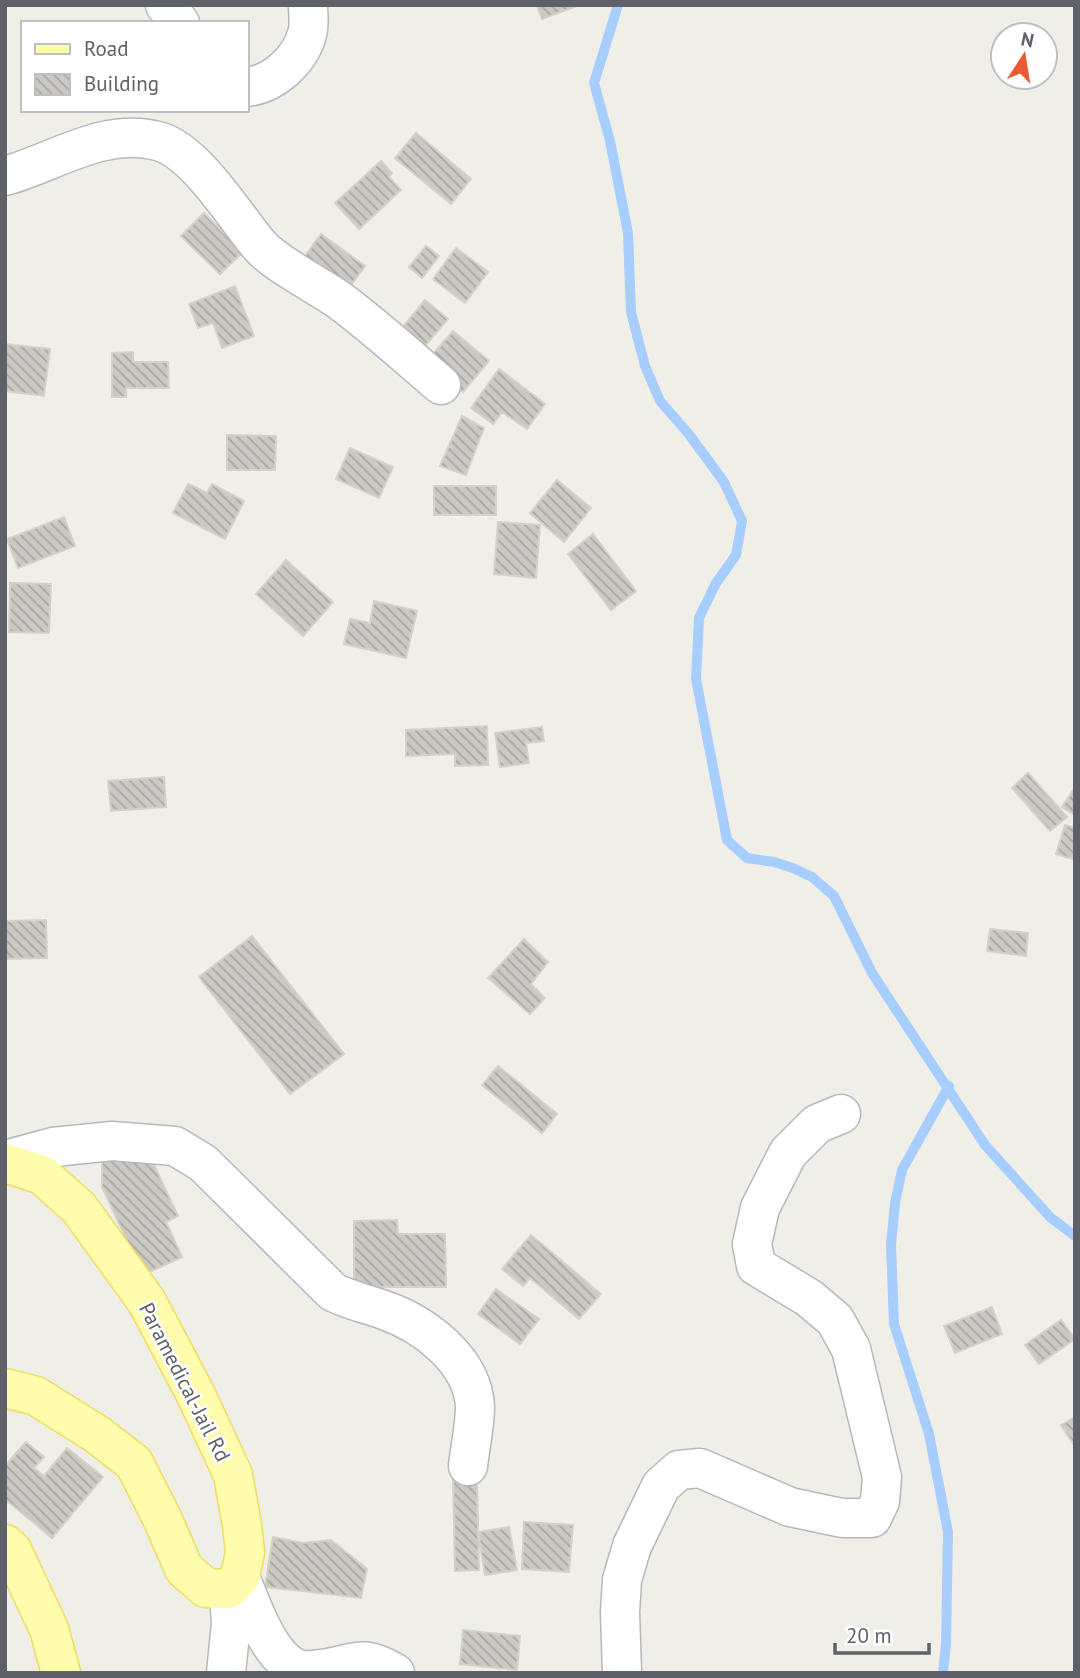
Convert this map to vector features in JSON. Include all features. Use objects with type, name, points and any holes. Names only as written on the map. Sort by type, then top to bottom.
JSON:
[{"type":"main road","name":"Paramedical-Jail Rd","points":[[5,1161],[42,1174],[79,1208],[147,1302],[196,1395],[233,1475],[245,1552],[234,1583]]},
{"type":"main road","points":[[5,1388],[36,1396],[98,1435],[134,1464],[184,1569],[205,1588],[234,1583]]},
{"type":"main road","points":[[5,1544],[12,1550],[49,1629],[61,1673]]},
{"type":"street","points":[[165,5],[178,21]]},
{"type":"street","points":[[248,87],[274,77],[293,62],[307,33],[308,5]]},
{"type":"street","points":[[5,150],[88,119],[118,112]]},
{"type":"street","points":[[5,176],[95,142],[130,138],[160,141],[189,159],[228,202],[262,248],[340,300],[441,385]]},
{"type":"street","points":[[622,1673],[622,1580],[632,1546],[661,1486],[678,1470],[700,1468],[790,1507],[842,1518],[872,1518],[880,1501],[882,1477],[851,1349],[835,1320],[809,1298],[756,1266],[752,1244],[760,1209],[788,1153],[817,1124],[841,1114]]},
{"type":"street","points":[[5,1161],[53,1147],[112,1141],[175,1146],[202,1163],[333,1292],[351,1302],[383,1309],[422,1328],[468,1375],[475,1406],[468,1466]]},
{"type":"street","points":[[226,1673],[234,1583]]},
{"type":"street","points":[[234,1583],[263,1633],[283,1660],[302,1670],[327,1668],[355,1660],[377,1662],[395,1673]]},
{"type":"building","points":[[537,5],[577,5],[577,6],[542,19]]},
{"type":"building","points":[[416,133],[471,179],[451,204],[395,158]]},
{"type":"building","points":[[381,161],[392,173],[389,177],[401,190],[359,229],[335,203]]},
{"type":"building","points":[[204,213],[243,252],[220,274],[181,236]]},
{"type":"building","points":[[321,234],[365,266],[349,288],[305,256]]},
{"type":"building","points":[[426,246],[439,256],[422,278],[409,267]]},
{"type":"building","points":[[456,248],[488,272],[465,303],[433,279]]},
{"type":"building","points":[[235,286],[254,336],[222,348],[213,323],[198,328],[189,304]]},
{"type":"building","points":[[425,300],[448,319],[420,352],[398,333]]},
{"type":"building","points":[[453,331],[489,361],[463,392],[427,361]]},
{"type":"building","points":[[5,344],[50,349],[44,396],[5,391]]},
{"type":"building","points":[[133,352],[133,362],[168,362],[169,388],[126,388],[126,397],[112,397],[112,353]]},
{"type":"building","points":[[499,369],[545,404],[527,429],[502,412],[493,424],[471,408]]},
{"type":"building","points":[[462,416],[484,428],[466,475],[440,466]]},
{"type":"building","points":[[227,435],[276,436],[275,470],[227,470]]},
{"type":"building","points":[[350,448],[393,467],[379,498],[336,479]]},
{"type":"building","points":[[557,480],[591,508],[564,542],[530,513]]},
{"type":"building","points":[[188,484],[207,493],[212,484],[244,501],[225,539],[173,513]]},
{"type":"building","points":[[434,486],[496,486],[496,515],[434,515]]},
{"type":"building","points":[[64,517],[75,546],[18,568],[7,539]]},
{"type":"building","points":[[498,522],[540,525],[536,578],[494,574]]},
{"type":"building","points":[[593,534],[636,591],[611,610],[568,554]]},
{"type":"building","points":[[286,560],[333,602],[303,636],[256,594]]},
{"type":"building","points":[[10,583],[51,584],[49,633],[9,632]]},
{"type":"building","points":[[374,601],[417,611],[406,658],[344,644],[350,619],[370,623]]},
{"type":"building","points":[[487,726],[488,765],[455,766],[455,754],[406,756],[406,730]]},
{"type":"building","points":[[542,727],[544,741],[526,743],[529,763],[500,767],[495,733]]},
{"type":"building","points":[[1028,773],[1067,817],[1050,831],[1012,788]]},
{"type":"building","points":[[164,777],[166,807],[111,811],[108,781]]},
{"type":"building","points":[[1075,787],[1075,815],[1062,807]]},
{"type":"building","points":[[1065,825],[1075,828],[1075,860],[1056,854]]},
{"type":"building","points":[[46,920],[47,958],[5,959],[5,921]]},
{"type":"building","points":[[990,929],[1028,933],[1026,956],[987,951]]},
{"type":"building","points":[[252,936],[344,1054],[290,1094],[199,977]]},
{"type":"building","points":[[524,939],[548,962],[531,984],[545,998],[530,1014],[488,978]]},
{"type":"building","points":[[498,1066],[557,1114],[542,1133],[482,1085]]},
{"type":"building","points":[[102,1157],[153,1163],[178,1216],[166,1222],[182,1257],[143,1275],[102,1187]]},
{"type":"building","points":[[397,1220],[398,1234],[445,1234],[446,1287],[354,1287],[354,1221]]},
{"type":"building","points":[[531,1235],[601,1294],[579,1319],[530,1278],[523,1286],[502,1269]]},
{"type":"building","points":[[496,1289],[539,1319],[520,1344],[478,1314]]},
{"type":"building","points":[[992,1307],[1002,1334],[955,1353],[944,1326]]},
{"type":"building","points":[[1061,1320],[1075,1339],[1039,1364],[1025,1345]]},
{"type":"building","points":[[1075,1417],[1075,1444],[1074,1445],[1061,1425]]},
{"type":"building","points":[[26,1442],[44,1457],[34,1468],[44,1476],[67,1448],[103,1477],[52,1538],[5,1499],[5,1466]]},
{"type":"building","points":[[453,1481],[477,1481],[479,1570],[455,1571]]},
{"type":"building","points":[[524,1522],[573,1525],[569,1572],[522,1569]]},
{"type":"building","points":[[509,1527],[517,1570],[485,1575],[478,1532]]},
{"type":"building","points":[[273,1537],[303,1543],[331,1540],[367,1569],[361,1598],[265,1587]]},
{"type":"building","points":[[463,1630],[520,1636],[517,1670],[460,1664]]},
{"type":"waterway","points":[[618,5],[594,83],[610,141],[628,233],[631,312],[645,366],[660,401],[688,433],[724,482],[742,521],[736,555],[716,583],[699,618],[696,679],[727,840],[747,858],[793,868],[812,877],[834,896],[872,973],[985,1145],[1050,1217],[1075,1236]]},
{"type":"waterway","points":[[943,1673],[948,1532],[929,1434],[894,1324],[891,1245],[895,1203],[902,1170],[949,1086]]}]
